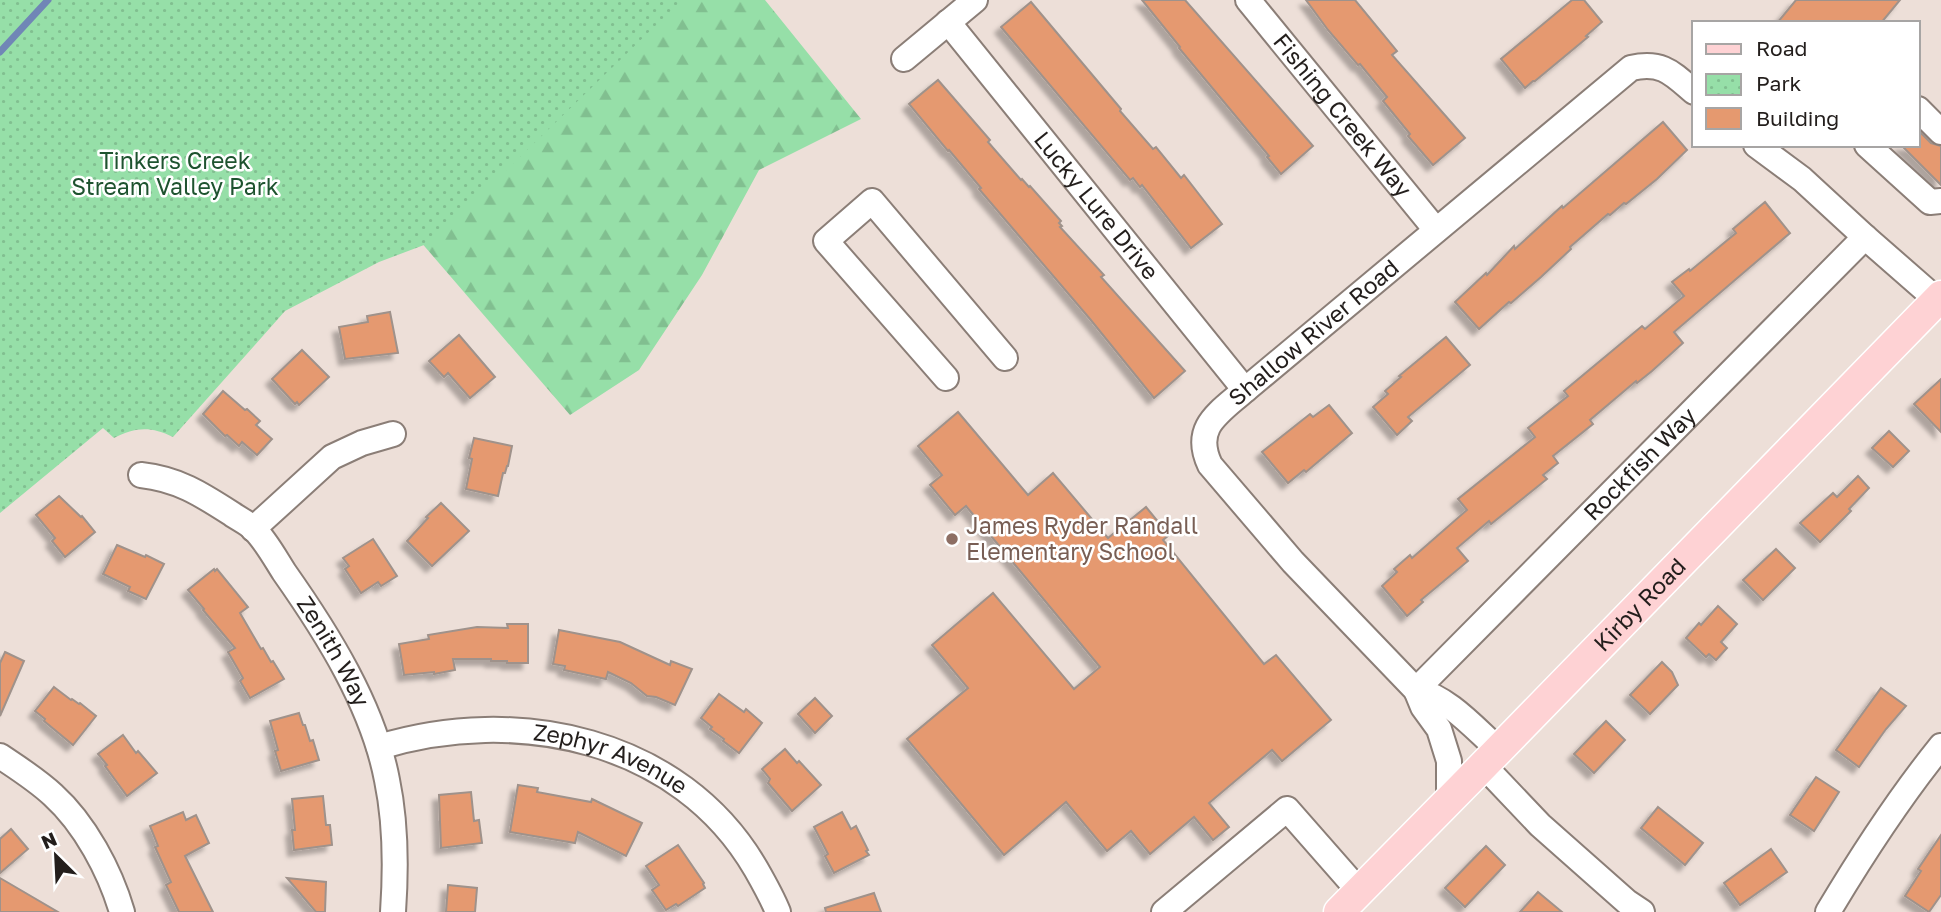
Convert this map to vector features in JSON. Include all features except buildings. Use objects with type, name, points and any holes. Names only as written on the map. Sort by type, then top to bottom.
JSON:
[{"type":"main road","name":"Kirby Road","points":[[1339,912],[1939,298]]},
{"type":"street","points":[[904,59],[975,0]]},
{"type":"street","name":"Fishing Creek Way","points":[[1248,0],[1436,230]]},
{"type":"street","name":"Lucky Lure Drive","points":[[948,22],[1245,390]]},
{"type":"street","name":"Shallow River Road","points":[[1449,801],[1449,761],[1438,729],[1423,707],[1416,690],[1293,562],[1210,465],[1204,451],[1210,421],[1631,68],[1647,65],[1660,68],[1672,73],[1692,90]]},
{"type":"street","points":[[1920,111],[1941,132]]},
{"type":"street","points":[[1759,147],[1802,179],[1865,237],[1939,298]]},
{"type":"street","points":[[1869,147],[1930,202],[1941,201]]},
{"type":"street","points":[[946,378],[826,241],[872,201],[1005,358]]},
{"type":"street","name":"Rockfish Way","points":[[1416,690],[1865,237]]},
{"type":"street","points":[[253,528],[332,457],[362,443],[393,434]]},
{"type":"street","name":"Zenith Way","points":[[141,475],[184,485],[253,528],[323,629],[349,678],[379,747],[392,813],[393,912]]},
{"type":"street","name":"Shallow River Road","points":[[1416,690],[1430,693],[1450,706],[1540,825],[1627,902],[1642,912]]},
{"type":"street","name":"Zephyr Avenue","points":[[379,747],[438,733],[507,730],[550,733],[613,750],[689,791],[708,807],[748,856],[778,912]]},
{"type":"street","points":[[1828,912],[1878,833],[1941,746]]},
{"type":"street","points":[[0,755],[53,794],[70,813],[106,869],[122,912]]},
{"type":"street","points":[[1164,912],[1287,809],[1359,891]]},
{"type":"green space","points":[[0,0],[765,0],[861,119],[759,170],[702,275],[639,370],[570,415],[382,197]]},
{"type":"green space","name":"Tinkers Creek Stream Valley Park","points":[[0,0],[682,0],[432,242],[379,262],[285,311],[173,437],[143,429],[114,438],[103,428],[0,513]]},
{"type":"waterway","points":[[0,52],[48,0]]},
{"type":"place","name":"James Ryder Randall Elementary School","points":[[952,539]]}]
